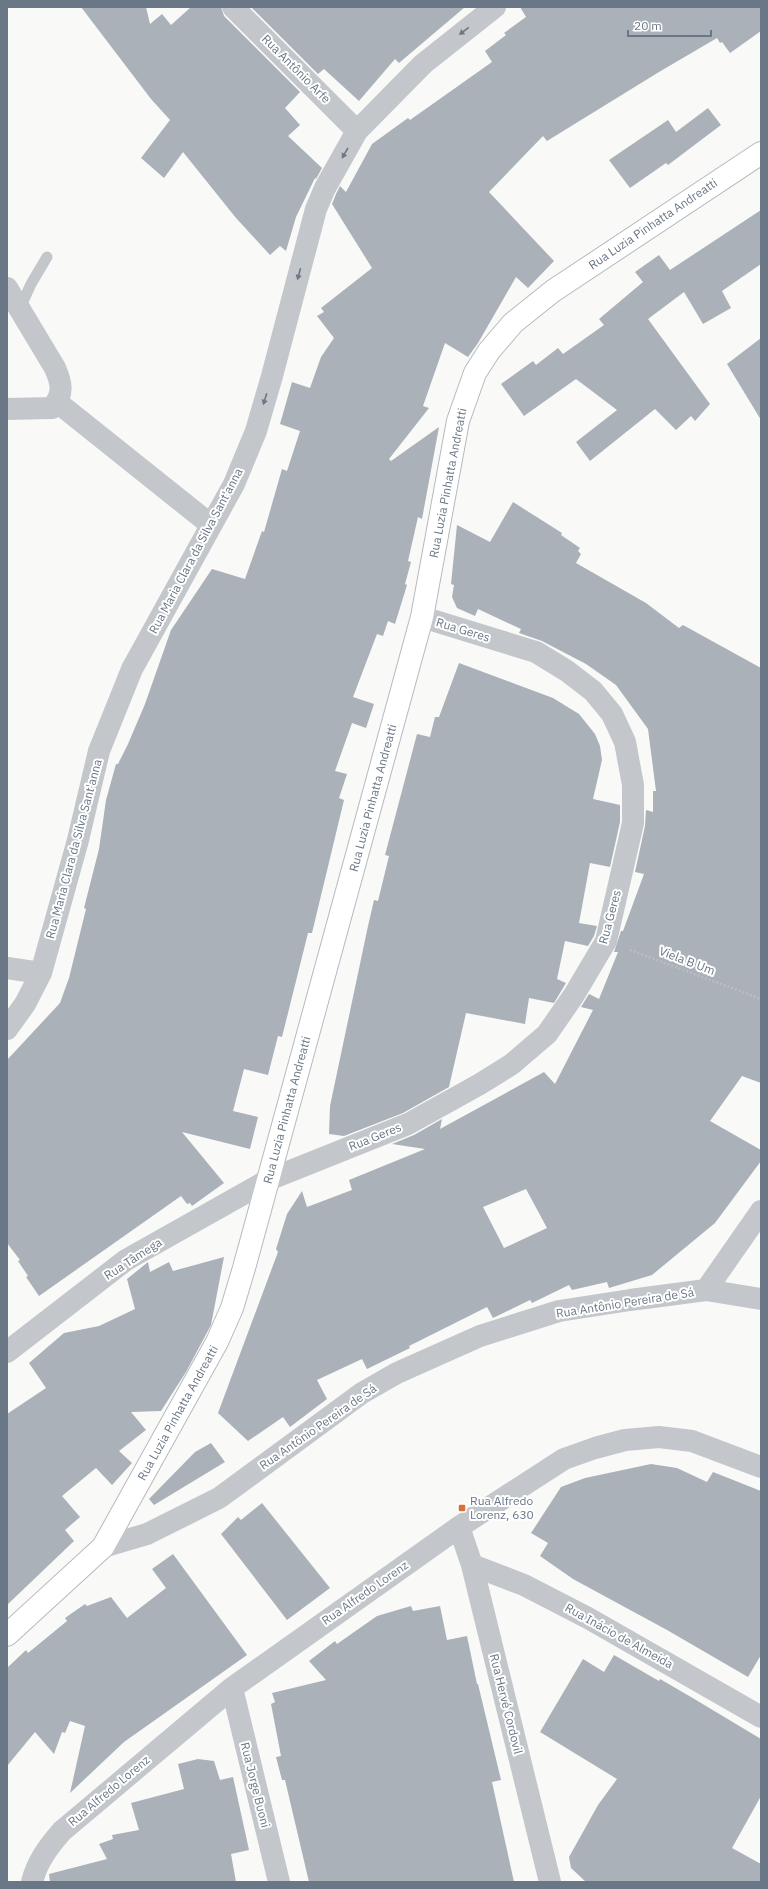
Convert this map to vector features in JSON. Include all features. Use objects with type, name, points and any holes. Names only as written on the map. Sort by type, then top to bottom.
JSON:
[{"type":"street","name":"Rua Antônio Arfe","points":[[233,7],[357,131]]},
{"type":"street","name":"Rua Maria Clara da Silva Sant'anna","points":[[7,1029],[25,1004],[41,973],[78,840],[100,751],[132,669],[234,484],[256,431],[316,209],[325,188],[357,131],[423,64],[495,7]]},
{"type":"street","name":"Rua Luzia Pinhatta Andreatti","points":[[103,1547],[217,1342],[232,1308],[422,617],[458,421],[475,373],[489,351],[513,323],[553,291],[761,153]]},
{"type":"street","points":[[7,288],[56,368],[61,381],[62,392],[52,408],[7,409]]},
{"type":"street","points":[[57,402],[211,525]]},
{"type":"street","name":"Rua Geres","points":[[268,1180],[408,1124],[480,1084],[512,1064],[548,1034],[574,995],[606,941],[633,823],[632,785],[625,742],[612,714],[593,691],[567,671],[536,652],[422,617]]},
{"type":"street","points":[[7,968],[41,973]]},
{"type":"street","name":"Rua Tâmega","points":[[7,1352],[126,1260],[268,1180]]},
{"type":"street","points":[[706,1290],[761,1211]]},
{"type":"street","name":"Rua Antônio Pereira de Sá","points":[[7,1635],[103,1547],[147,1534],[219,1498],[362,1393],[397,1373],[480,1336],[559,1311],[706,1290],[761,1298]]},
{"type":"street","name":"Rua Alfredo Lorenz","points":[[32,1882],[35,1870],[48,1848],[62,1831],[232,1688],[459,1527],[564,1459],[594,1448],[625,1440],[659,1437],[692,1441],[761,1467]]},
{"type":"street","name":"Rua Hervé Cordovil","points":[[459,1527],[472,1565],[550,1882]]},
{"type":"street","name":"Rua Inácio de Almeida","points":[[472,1565],[524,1585],[588,1618],[761,1717]]},
{"type":"street","name":"Rua Jorge Buoni","points":[[232,1688],[279,1882]]},
{"type":"lane","points":[[20,308],[31,284],[47,257]]},
{"type":"path","name":"Viela B Um","points":[[606,941],[761,999]]},
{"type":"building","points":[[81,7],[146,7],[150,24],[162,14],[171,25],[191,7],[221,7],[224,16],[300,92],[285,108],[300,125],[288,136],[322,168],[316,179],[315,178],[296,217],[286,251],[280,246],[270,255],[236,218],[183,152],[164,178],[141,158],[170,120],[151,99]]},
{"type":"building","points":[[251,7],[465,7],[399,63],[395,59],[359,101],[324,69],[318,74]]},
{"type":"building","points":[[520,7],[761,7],[761,31],[730,53],[717,38],[547,141],[543,136],[489,192],[554,261],[528,288],[516,277],[478,343],[468,357],[445,343],[423,406],[429,408],[389,459],[391,461],[439,427],[422,519],[418,517],[408,561],[411,562],[405,584],[407,585],[395,624],[388,621],[383,636],[377,634],[353,697],[374,704],[366,728],[352,723],[335,771],[347,774],[339,798],[344,800],[312,933],[308,933],[282,1037],[278,1036],[268,1075],[244,1069],[233,1111],[258,1117],[250,1149],[182,1132],[224,1183],[192,1206],[190,1203],[187,1204],[181,1196],[39,1296],[26,1277],[28,1276],[18,1261],[20,1260],[7,1243],[7,1060],[60,1003],[69,978],[86,909],[84,908],[99,849],[106,800],[116,764],[118,764],[128,744],[145,704],[171,630],[212,569],[245,579],[262,531],[264,532],[282,469],[287,471],[300,431],[280,424],[292,382],[310,388],[321,357],[334,338],[317,316],[324,312],[321,308],[372,268],[332,204],[340,186],[346,192],[372,144],[408,118],[410,120],[492,62],[485,51],[506,35],[504,33],[526,17]]},
{"type":"building","points":[[708,108],[721,125],[668,165],[666,163],[630,188],[609,160],[668,120],[676,132]]},
{"type":"building","points":[[761,210],[761,264],[722,291],[731,308],[703,324],[684,292],[648,319],[710,404],[695,421],[691,416],[676,430],[655,409],[590,461],[576,442],[617,410],[576,379],[524,416],[501,384],[533,361],[536,365],[558,348],[563,354],[604,325],[599,319],[643,282],[635,272],[659,255],[670,270]]},
{"type":"building","points":[[761,338],[761,420],[727,364]]},
{"type":"building","points":[[513,502],[562,533],[561,535],[580,548],[578,551],[581,554],[576,563],[646,603],[679,628],[683,625],[761,668],[761,1083],[742,1076],[710,1121],[761,1150],[761,1161],[715,1223],[652,1275],[609,1288],[607,1282],[572,1290],[569,1285],[532,1303],[530,1300],[493,1318],[487,1307],[367,1369],[362,1359],[317,1380],[327,1399],[290,1427],[283,1417],[248,1441],[218,1413],[278,1252],[276,1249],[287,1214],[302,1191],[307,1207],[352,1190],[349,1180],[425,1149],[392,1144],[414,1135],[442,1119],[440,1129],[544,1072],[555,1084],[593,1010],[581,1007],[589,994],[599,999],[618,952],[614,952],[621,931],[623,931],[644,874],[635,872],[645,826],[646,810],[653,812],[653,791],[656,791],[648,729],[616,685],[586,664],[542,641],[519,633],[521,629],[478,609],[475,616],[457,608],[452,597],[454,585],[451,584],[457,525],[490,542]],"holes":[[[526,1189],[547,1228],[504,1248],[483,1207]]]},
{"type":"building","points":[[459,663],[553,698],[579,714],[595,734],[600,746],[602,760],[593,799],[620,805],[620,822],[610,867],[590,863],[579,923],[597,926],[594,936],[588,946],[565,941],[557,979],[566,983],[554,1003],[529,998],[525,1024],[466,1013],[449,1087],[403,1113],[344,1136],[329,1134],[330,1106],[368,926],[374,900],[378,901],[389,856],[385,855],[417,734],[430,737],[435,717],[439,717]]},
{"type":"building","points":[[224,1257],[211,1325],[186,1372],[161,1411],[131,1412],[146,1430],[119,1451],[132,1463],[112,1485],[96,1468],[62,1496],[80,1517],[65,1530],[74,1541],[7,1605],[7,1414],[46,1388],[29,1363],[64,1333],[99,1326],[135,1309],[127,1279],[148,1262],[150,1272],[169,1262],[173,1271]]},
{"type":"building","points":[[211,1443],[225,1462],[154,1505],[149,1499],[195,1452]]},
{"type":"building","points":[[651,1464],[677,1468],[707,1482],[713,1472],[761,1491],[761,1655],[748,1677],[667,1630],[573,1579],[540,1556],[548,1543],[531,1533],[561,1487],[585,1478]]},
{"type":"building","points":[[262,1503],[330,1588],[287,1620],[221,1534],[238,1517],[241,1520]]},
{"type":"building","points":[[173,1554],[247,1655],[124,1742],[70,1793],[85,1726],[70,1721],[65,1733],[62,1732],[54,1754],[35,1732],[7,1766],[7,1668],[26,1650],[28,1653],[67,1621],[65,1618],[85,1604],[87,1606],[111,1597],[127,1618],[166,1588],[152,1569]]},
{"type":"building","points":[[411,1606],[413,1611],[440,1606],[447,1640],[467,1636],[477,1684],[501,1780],[492,1782],[514,1882],[309,1882],[285,1780],[282,1780],[276,1757],[281,1756],[271,1704],[275,1702],[272,1693],[326,1680],[309,1661],[335,1641],[337,1644],[377,1616]]},
{"type":"building","points":[[614,1655],[659,1681],[660,1679],[761,1739],[761,1796],[732,1848],[761,1864],[761,1882],[586,1882],[571,1868],[569,1857],[598,1805],[617,1779],[540,1732],[583,1659],[604,1672]]},
{"type":"building","points":[[198,1759],[214,1761],[220,1780],[233,1777],[249,1850],[231,1854],[236,1882],[50,1882],[49,1874],[107,1859],[99,1844],[113,1839],[112,1835],[139,1830],[131,1803],[184,1789],[178,1764]]},
{"type":"place","name":"Rua Alfredo Lorenz, 630","points":[[462,1508]]}]
